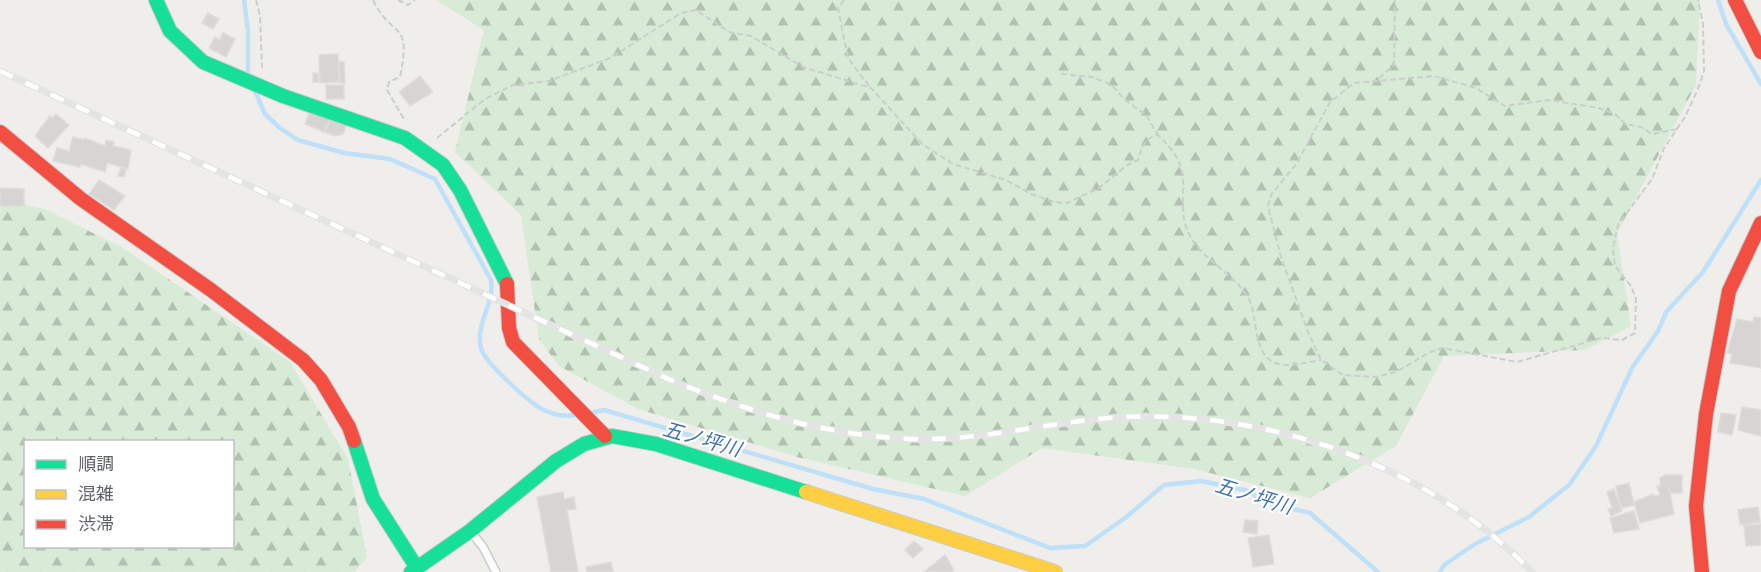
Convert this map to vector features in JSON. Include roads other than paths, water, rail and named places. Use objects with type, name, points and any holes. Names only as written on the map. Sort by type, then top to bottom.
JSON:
[{"type":"street","points":[[156,0],[170,31],[203,62],[283,96],[405,138],[443,165],[460,190],[507,285],[509,300],[507,330],[513,342],[601,431],[656,444],[1055,572]]},
{"type":"street","points":[[1735,0],[1761,52]]},
{"type":"street","points":[[0,132],[81,199],[211,290],[303,360],[321,380],[349,427],[373,499],[414,570],[470,531],[556,461],[601,431]]},
{"type":"street","points":[[1702,572],[1696,506],[1706,414],[1729,291],[1761,223]]},
{"type":"lane","points":[[470,531],[483,547],[496,572]]},
{"type":"waterway","name":"五ノ坪川","points":[[244,0],[248,31],[248,75]]},
{"type":"waterway","points":[[1718,0],[1726,24],[1761,84]]},
{"type":"waterway","name":"五ノ坪川","points":[[255,91],[265,114],[298,140],[344,153],[390,159],[435,179],[491,280],[490,297],[480,339],[484,354],[507,380],[540,408],[566,416],[575,415]]},
{"type":"waterway","points":[[1440,572],[1444,565],[1475,544],[1529,517],[1569,485],[1596,446],[1632,368],[1658,331],[1667,311],[1703,272],[1761,180]]},
{"type":"waterway","name":"五ノ坪川","points":[[590,413],[604,410],[873,489],[924,499],[1050,548],[1085,546],[1125,518],[1164,485],[1201,481],[1245,490],[1272,504],[1310,513],[1378,572]]},
{"type":"railway","points":[[0,71],[675,382],[734,404],[820,428],[913,439],[965,437],[1122,417],[1177,417],[1233,423],[1289,435],[1343,452],[1396,474],[1445,502],[1491,534],[1532,572]]}]
